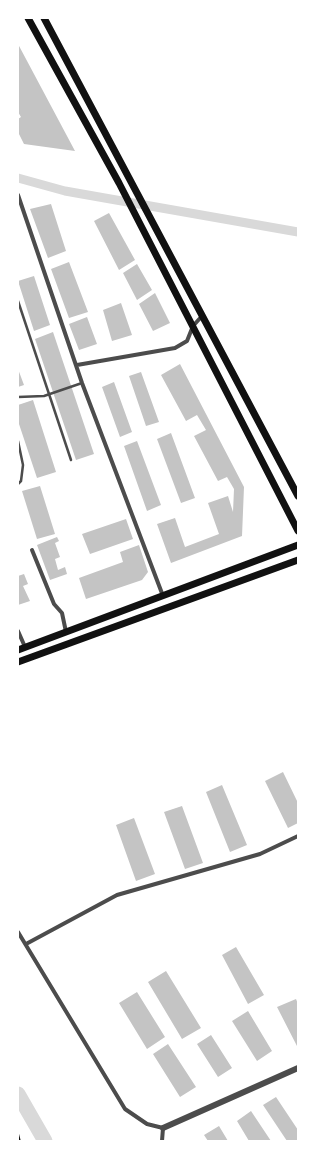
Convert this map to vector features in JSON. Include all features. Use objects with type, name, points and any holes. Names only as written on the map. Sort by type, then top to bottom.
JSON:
[{"type":"main road","points":[[28,18],[119,183],[298,530]]},
{"type":"main road","points":[[44,18],[298,496]]},
{"type":"main road","points":[[21,648],[298,545]]},
{"type":"main road","points":[[18,662],[298,560]]},
{"type":"street","points":[[18,195],[82,383],[162,596]]},
{"type":"street","points":[[76,365],[175,348],[187,341],[193,326],[202,316]]},
{"type":"street","points":[[32,550],[54,604],[62,613],[66,632]]},
{"type":"street","points":[[18,631],[21,648]]},
{"type":"street","points":[[26,944],[117,895],[260,854],[298,836]]},
{"type":"street","points":[[18,932],[125,1109],[147,1124],[163,1128],[298,1068]]},
{"type":"street","points":[[162,1141],[163,1128]]},
{"type":"lane","points":[[18,300],[71,460]]},
{"type":"lane","points":[[18,397],[49,394],[82,383]]},
{"type":"lane","points":[[18,441],[23,465],[21,481],[18,484]]},
{"type":"path","points":[[18,1133],[20,1141]]},
{"type":"building","points":[[18,44],[75,151],[24,144],[18,132],[18,119],[21,117],[18,112]]},
{"type":"building","points":[[51,204],[66,251],[48,258],[30,209]]},
{"type":"building","points":[[109,213],[135,260],[119,270],[94,221]]},
{"type":"building","points":[[69,262],[88,312],[69,318],[51,269]]},
{"type":"building","points":[[137,264],[152,290],[137,300],[123,273]]},
{"type":"building","points":[[34,276],[50,325],[34,331],[18,281]]},
{"type":"building","points":[[155,293],[170,323],[153,331],[139,304]]},
{"type":"building","points":[[121,303],[132,335],[112,341],[103,310]]},
{"type":"building","points":[[87,317],[97,344],[79,350],[69,324]]},
{"type":"building","points":[[53,332],[94,454],[76,460],[35,339]]},
{"type":"building","points":[[180,364],[244,487],[242,536],[171,563],[157,524],[175,518],[185,547],[219,534],[208,503],[228,496],[233,512],[234,489],[227,477],[218,481],[194,436],[206,430],[197,415],[186,421],[161,375]]},
{"type":"building","points":[[18,369],[24,385],[18,387]]},
{"type":"building","points":[[141,372],[159,422],[146,426],[129,376]]},
{"type":"building","points":[[114,382],[132,432],[120,437],[102,387]]},
{"type":"building","points":[[33,400],[56,472],[37,478],[18,421],[18,405]]},
{"type":"building","points":[[171,433],[195,498],[181,503],[157,439]]},
{"type":"building","points":[[137,441],[161,505],[147,511],[124,446]]},
{"type":"building","points":[[40,486],[55,534],[37,539],[22,491]]},
{"type":"building","points":[[126,519],[133,539],[90,554],[82,534]]},
{"type":"building","points":[[57,537],[59,541],[55,543],[60,557],[55,559],[58,570],[65,567],[67,574],[50,580],[37,545]]},
{"type":"building","points":[[139,545],[148,572],[142,580],[86,599],[79,578],[123,562],[120,552]]},
{"type":"building","points":[[24,574],[28,584],[23,586],[30,601],[18,605],[18,576]]},
{"type":"building","points":[[283,772],[298,803],[298,823],[288,828],[265,781]]},
{"type":"building","points":[[222,785],[247,845],[230,852],[206,792]]},
{"type":"building","points":[[182,806],[203,863],[185,869],[164,812]]},
{"type":"building","points":[[134,818],[155,874],[136,881],[116,825]]},
{"type":"building","points":[[236,947],[264,995],[248,1004],[222,955]]},
{"type":"building","points":[[166,971],[201,1028],[182,1039],[148,982]]},
{"type":"building","points":[[137,992],[165,1037],[147,1049],[119,1003]]},
{"type":"building","points":[[296,999],[298,1004],[298,1048],[277,1007]]},
{"type":"building","points":[[248,1011],[272,1051],[257,1061],[232,1021]]},
{"type":"building","points":[[211,1035],[232,1068],[218,1077],[197,1044]]},
{"type":"building","points":[[168,1044],[196,1087],[180,1097],[153,1054]]},
{"type":"building","points":[[276,1097],[298,1130],[298,1141],[287,1141],[263,1105]]},
{"type":"building","points":[[251,1111],[271,1141],[249,1141],[237,1121]]},
{"type":"building","points":[[219,1126],[228,1141],[208,1141],[204,1135]]},
{"type":"waterway","points":[[18,178],[65,191],[298,232]]},
{"type":"waterway","points":[[18,1094],[45,1141]]}]
